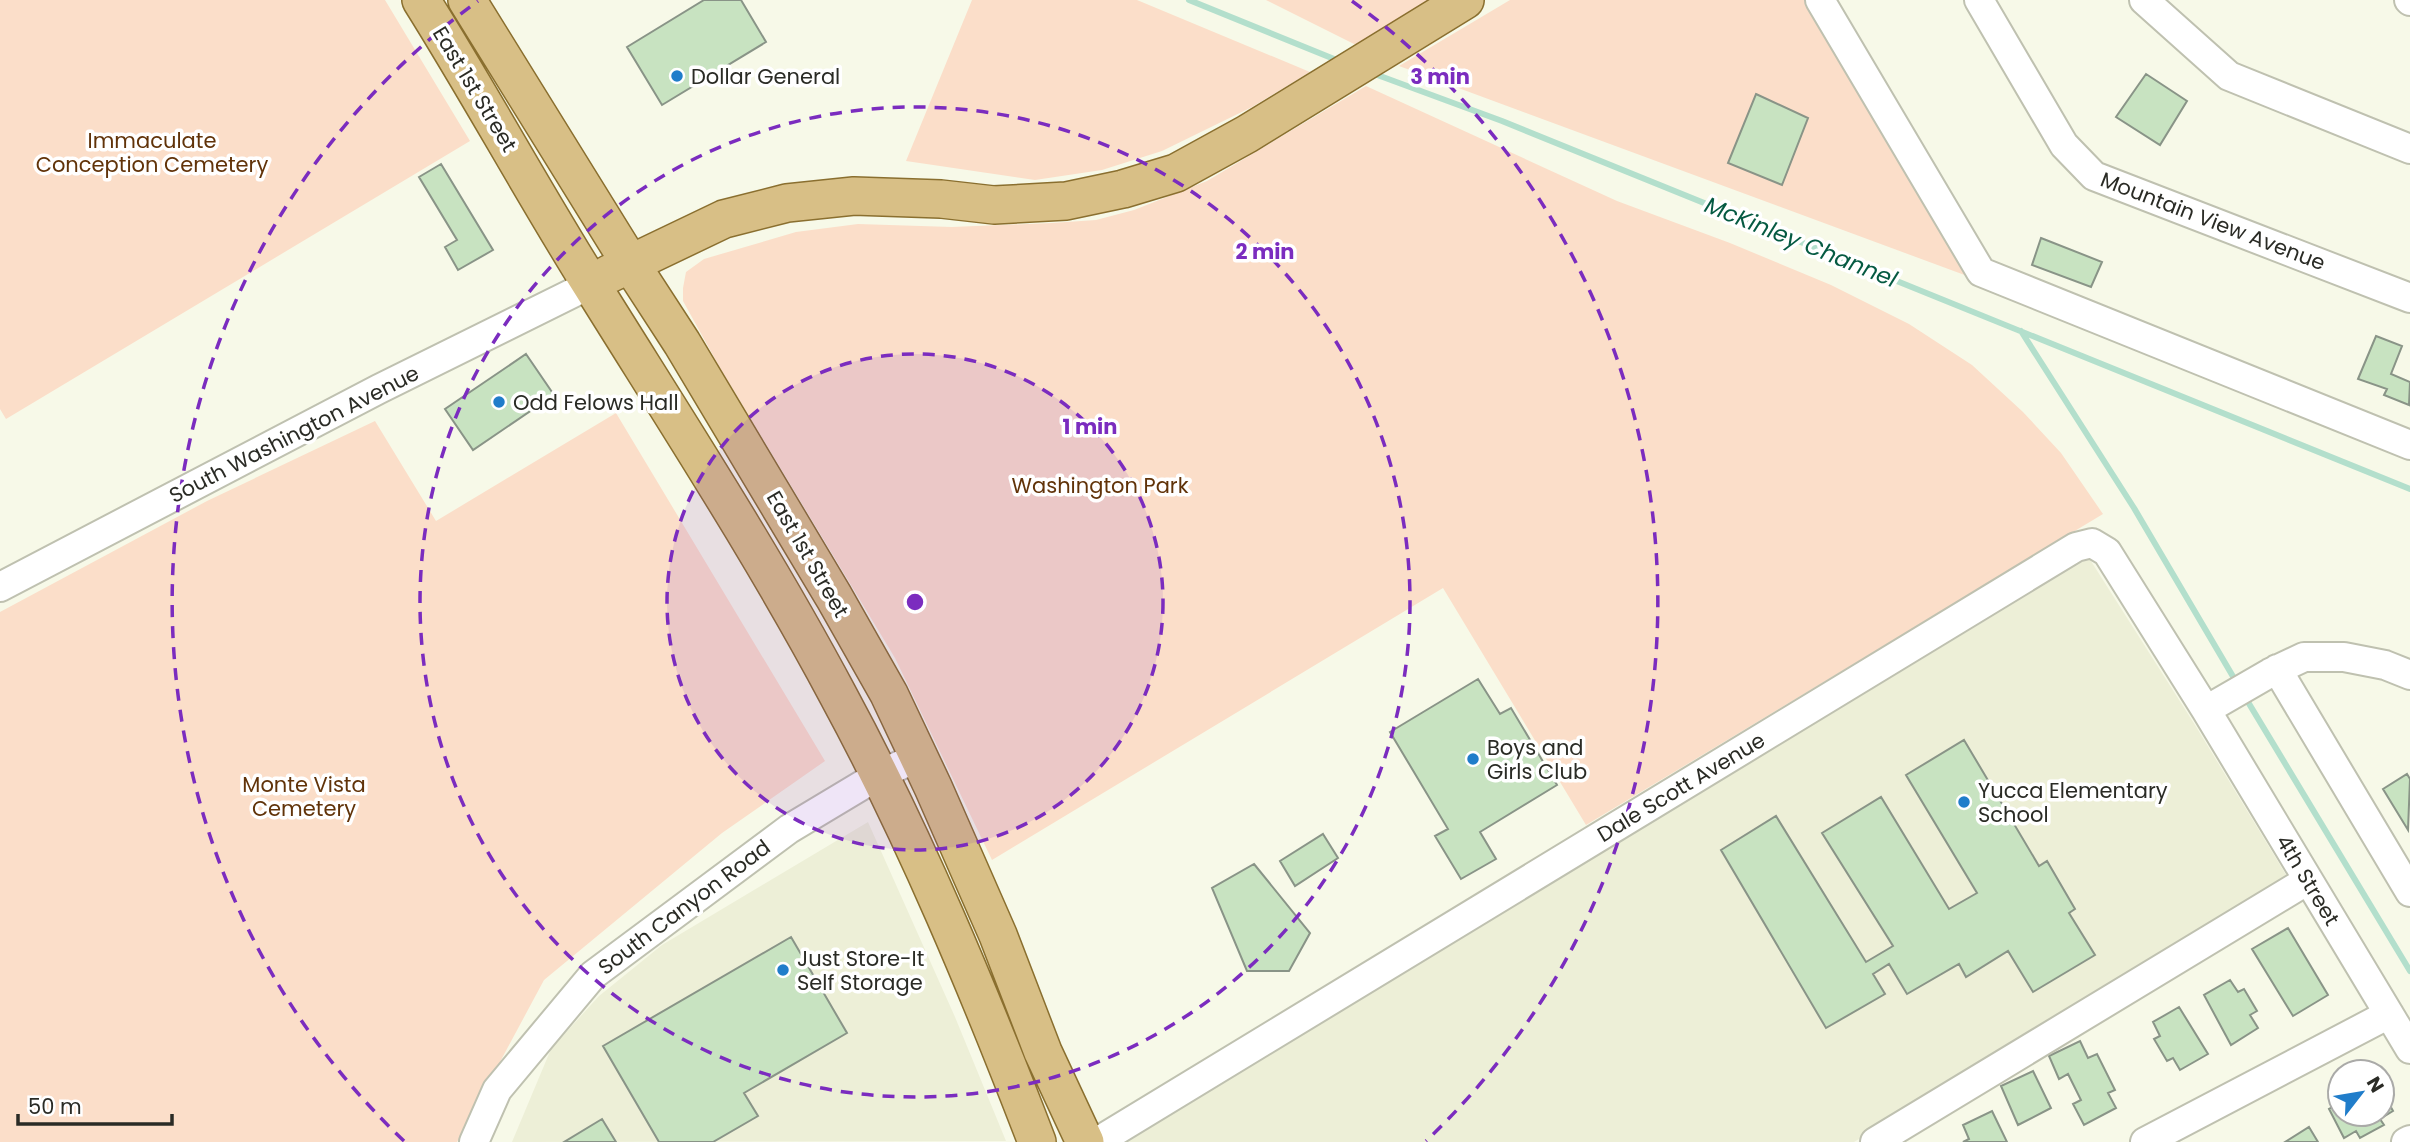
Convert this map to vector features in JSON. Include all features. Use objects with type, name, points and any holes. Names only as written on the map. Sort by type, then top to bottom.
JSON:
[{"type":"main road","name":"East 1st Street","points":[[422,0],[591,284],[690,441],[804,631],[879,775],[994,1029],[1037,1142]]},
{"type":"main road","name":"East 1st Street","points":[[467,0],[695,364],[889,694],[998,935],[1043,1052],[1085,1142]]},
{"type":"main road","points":[[591,284],[724,219],[788,203],[855,196],[941,199],[994,205],[1066,201],[1123,189],[1176,173],[1247,134],[1465,0]]},
{"type":"street","points":[[1820,0],[1981,272],[2410,445]]},
{"type":"street","name":"Mountain View Avenue","points":[[1979,0],[2064,145],[2095,176],[2410,298]]},
{"type":"street","points":[[2144,0],[2229,76],[2410,149]]},
{"type":"street","name":"South Washington Avenue","points":[[0,587],[379,389],[591,284]]},
{"type":"street","name":"Dale Scott Avenue","points":[[1097,1142],[2076,547],[2092,543],[2107,552],[2218,704]]},
{"type":"street","points":[[2218,704],[2273,671],[2304,657],[2344,657],[2385,665],[2410,675]]},
{"type":"street","points":[[2273,671],[2410,892]]},
{"type":"street","name":"4th Street","points":[[2218,704],[2308,880],[2410,1049]]},
{"type":"street","name":"South Canyon Road","points":[[474,1142],[498,1090],[593,975],[789,829],[879,775],[918,757]]},
{"type":"street","points":[[1875,1142],[2308,880]]},
{"type":"street","points":[[2145,1142],[2389,1014]]},
{"type":"shaded area","name":"Yucca Elementary School","points":[[2089,558],[2288,878],[1854,1142],[1123,1142]]},
{"type":"shaded area","name":"Just Store-It Self Storage","points":[[868,822],[955,1017],[1006,1141],[512,1142],[551,1049],[599,996],[662,945]]},
{"type":"green space","name":"Immaculate Conception Cemetery","points":[[0,0],[385,0],[470,141],[6,419],[0,409]]},
{"type":"green space","points":[[972,0],[1137,0],[1310,72],[1252,107],[1162,151],[1102,170],[1035,180],[906,161]]},
{"type":"green space","points":[[1266,0],[1430,0],[1356,45]]},
{"type":"green space","points":[[1510,0],[1804,0],[1970,277],[1399,66]]},
{"type":"green space","name":"Washington Park","points":[[1366,86],[1617,201],[1730,243],[1831,285],[1909,324],[1972,365],[2023,412],[2061,453],[2103,514],[1586,825],[1443,588],[992,860],[895,658],[720,368],[683,301],[686,272],[704,259],[796,232],[858,224],[952,227],[1052,223],[1096,220],[1134,210],[1207,181]]},
{"type":"green space","name":"Monte Vista Cemetery","points":[[616,413],[825,761],[722,833],[544,980],[457,1142],[0,1142],[0,612],[207,501],[375,421],[436,521]]},
{"type":"building","name":"Dollar General","points":[[704,0],[741,0],[766,42],[662,105],[627,47]]},
{"type":"building","points":[[2146,74],[2187,101],[2160,145],[2116,117]]},
{"type":"building","points":[[1756,94],[1808,118],[1782,185],[1728,163]]},
{"type":"building","points":[[441,164],[493,250],[458,270],[445,247],[457,240],[419,177]]},
{"type":"building","points":[[2041,238],[2102,262],[2091,287],[2032,265]]},
{"type":"building","points":[[2376,336],[2402,346],[2391,374],[2410,382],[2409,405],[2384,395],[2387,389],[2358,379]]},
{"type":"building","name":"Odd Felows Hall","points":[[526,354],[554,395],[473,450],[445,409]]},
{"type":"building","name":"Boys and Girls Club","points":[[1478,679],[1500,714],[1511,708],[1557,785],[1480,832],[1496,859],[1461,879],[1435,836],[1448,829],[1390,732]]},
{"type":"building","points":[[1964,740],[2039,866],[2047,861],[2075,909],[2069,913],[2095,955],[2033,992],[2008,951],[1966,977],[1959,964],[1907,994],[1889,964],[1873,974],[1885,994],[1826,1028],[1721,850],[1776,816],[1866,962],[1893,946],[1822,833],[1881,797],[1949,909],[1977,893],[1906,775]]},
{"type":"building","points":[[2407,774],[2410,779],[2408,830],[2383,789]]},
{"type":"building","points":[[1323,834],[1338,858],[1295,886],[1280,861]]},
{"type":"building","points":[[1254,864],[1310,933],[1289,971],[1247,971],[1212,888]]},
{"type":"building","points":[[2288,928],[2328,995],[2293,1016],[2252,949]]},
{"type":"building","points":[[791,937],[847,1033],[744,1093],[758,1116],[713,1142],[659,1142],[603,1046]]},
{"type":"building","points":[[2230,980],[2238,992],[2244,989],[2257,1011],[2250,1015],[2258,1028],[2231,1045],[2204,995]]},
{"type":"building","points":[[2179,1007],[2208,1054],[2180,1070],[2173,1058],[2167,1061],[2154,1039],[2160,1036],[2153,1022]]},
{"type":"building","points":[[2080,1041],[2088,1058],[2097,1054],[2115,1090],[2108,1093],[2116,1108],[2084,1125],[2073,1104],[2081,1100],[2068,1074],[2059,1079],[2049,1056]]},
{"type":"building","points":[[2033,1071],[2051,1108],[2018,1125],[2001,1086]]},
{"type":"building","points":[[1992,1111],[2007,1142],[1963,1142],[1969,1139],[1963,1125]]},
{"type":"building","points":[[602,1119],[616,1142],[564,1142]]},
{"type":"building","points":[[2309,1127],[2318,1142],[2285,1142]]},
{"type":"building","points":[[2339,1128],[2378,1128],[2360,1138],[2356,1131],[2344,1138]]},
{"type":"waterway","name":"McKinley Channel","points":[[1189,0],[1339,61]]},
{"type":"waterway","name":"McKinley Channel","points":[[1372,73],[1502,121],[2410,489]]},
{"type":"waterway","points":[[2021,331],[2134,508],[2238,685]]},
{"type":"waterway","points":[[2245,697],[2410,971]]},
{"type":"place","name":"Dollar General","points":[[677,76]]},
{"type":"place","name":"Odd Felows Hall","points":[[499,402]]},
{"type":"place","name":"Boys and Girls Club","points":[[1473,759]]},
{"type":"place","name":"Yucca Elementary School","points":[[1964,802]]},
{"type":"place","name":"Just Store-It Self Storage","points":[[783,970]]}]
